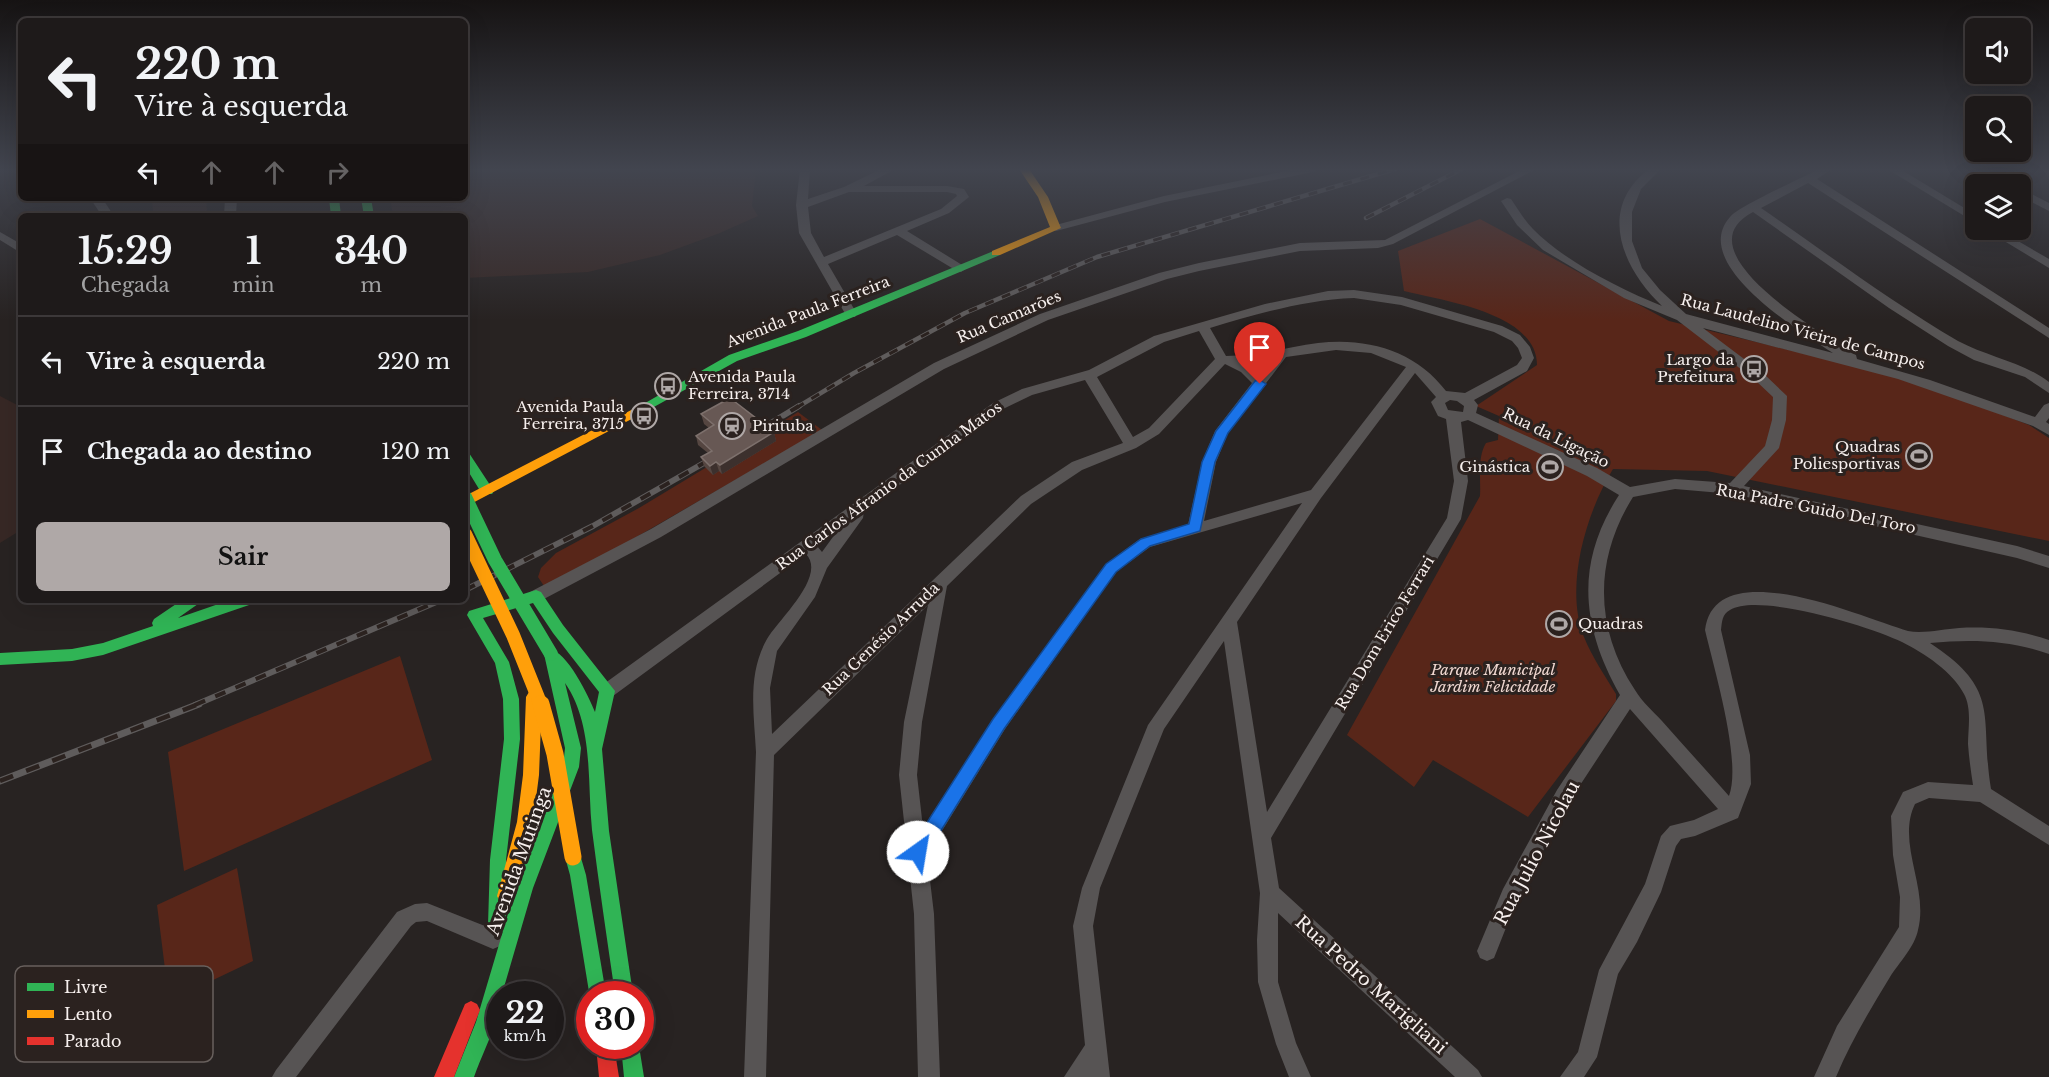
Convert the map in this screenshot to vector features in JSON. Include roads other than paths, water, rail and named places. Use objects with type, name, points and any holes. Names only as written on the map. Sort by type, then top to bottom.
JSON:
[{"type":"main road","points":[[1053,219],[1056,228]]},
{"type":"main road","name":"Avenida Paula Ferreira","points":[[487,491],[733,358],[802,334],[1056,228]]},
{"type":"main road","points":[[468,461],[487,491]]},
{"type":"main road","points":[[468,496],[487,491]]},
{"type":"main road","points":[[468,500],[487,491]]},
{"type":"main road","points":[[468,503],[495,560],[559,671],[576,686],[584,702],[596,745]]},
{"type":"main road","points":[[468,540],[516,638],[552,741],[578,875],[595,981]]},
{"type":"main road","points":[[494,938],[500,839],[510,776],[513,714],[508,678],[500,656],[481,630],[474,615],[536,596],[558,629],[607,691],[596,745],[596,786],[605,867],[622,981]]},
{"type":"main road","points":[[131,641],[188,603]]},
{"type":"main road","points":[[0,659],[72,656],[131,641],[239,603]]},
{"type":"main road","name":"Avenida Mutinga","points":[[464,1077],[485,1022],[524,888],[571,767],[573,748],[559,671]]},
{"type":"main road","name":"Avenida Mutinga","points":[[494,938],[525,822],[531,775],[534,686]]},
{"type":"main road","points":[[576,686],[607,691]]},
{"type":"main road","points":[[444,1077],[474,1000]]},
{"type":"main road","points":[[607,1059],[609,1077]]},
{"type":"main road","points":[[632,1059],[634,1077]]},
{"type":"street","points":[[803,219],[805,233],[851,314]]},
{"type":"street","points":[[822,262],[926,219]]},
{"type":"street","points":[[1056,228],[1089,219]]},
{"type":"street","name":"Rua Camarões","points":[[536,596],[656,532],[939,366],[1044,317],[1163,276],[1200,267],[1300,247],[1378,245],[1389,242],[1433,219]]},
{"type":"street","name":"Rua Laudelino Vieira de Campos","points":[[1516,219],[1526,232],[1551,251],[1612,287],[1679,317],[1857,363],[1939,387],[2044,426]]},
{"type":"street","points":[[1624,219],[1628,251],[1653,291],[1679,317],[1766,380],[1780,396],[1779,420],[1772,448],[1733,489]]},
{"type":"street","points":[[1734,219],[1726,231],[1727,246],[1732,262],[1745,280],[1768,301],[1857,363]]},
{"type":"street","points":[[1771,219],[1893,305],[1953,343],[1979,357],[2030,374],[2049,388]]},
{"type":"street","points":[[1872,219],[2048,333]]},
{"type":"street","points":[[899,231],[961,268]]},
{"type":"street","points":[[0,235],[18,247]]},
{"type":"street","points":[[2009,240],[2049,264]]},
{"type":"street","name":"Rua Carlos Afranio da Cunha Matos","points":[[607,691],[1005,402],[1027,392],[1089,375],[1158,339],[1302,299],[1354,294],[1402,301],[1498,329],[1516,338],[1524,347],[1528,358],[1522,368],[1465,399]]},
{"type":"street","points":[[1202,325],[1227,360],[1246,369],[1260,384]]},
{"type":"street","points":[[1227,360],[1345,345],[1390,353],[1414,365],[1434,383],[1443,397]]},
{"type":"street","points":[[1195,527],[1209,462],[1222,431],[1282,354]]},
{"type":"street","name":"Rua Genésio Arruda","points":[[765,752],[1026,500],[1077,466],[1131,445],[1154,430],[1227,360]]},
{"type":"street","points":[[1099,1077],[1083,926],[1091,888],[1157,724],[1230,622],[1316,494],[1414,365]]},
{"type":"street","points":[[1089,375],[1131,445]]},
{"type":"street","points":[[1452,395],[1465,399],[1471,405],[1461,416],[1440,410],[1438,402],[1443,397],[1452,395]]},
{"type":"street","points":[[2044,426],[2049,408]]},
{"type":"street","name":"Rua da Ligação","points":[[1461,416],[1592,472],[1628,493]]},
{"type":"street","name":"Rua Dom Erico Ferrari","points":[[1262,836],[1454,519],[1460,505],[1461,416]]},
{"type":"street","name":"Rua Padre Guido Del Toro","points":[[1628,493],[1675,484],[1733,489],[2006,549],[2049,562]]},
{"type":"street","points":[[1628,493],[1603,534],[1594,580],[1599,631],[1614,670],[1629,696],[1732,812]]},
{"type":"street","points":[[918,852],[999,724],[1111,568],[1145,543],[1316,494]]},
{"type":"street","points":[[755,1077],[765,752],[761,683],[769,650],[814,586],[820,567],[866,502]]},
{"type":"street","points":[[807,545],[819,559],[820,567]]},
{"type":"street","points":[[929,1077],[924,914],[908,775],[913,722],[940,581]]},
{"type":"street","points":[[1571,1077],[1587,1057],[1610,970],[1654,886],[1668,842],[1676,831],[1695,828],[1732,812],[1742,784],[1741,755],[1713,630],[1715,614],[1725,605],[1742,599],[1769,599],[1837,614],[1910,638],[1941,659],[1965,682],[1974,696],[1978,710],[1977,740],[1983,794]]},
{"type":"street","points":[[1230,622],[1270,893],[1267,940],[1268,982],[1286,1044],[1300,1077]]},
{"type":"street","points":[[1910,638],[1988,632],[2032,640],[2049,647]]},
{"type":"street","name":"Rua Julio Nicolau","points":[[1487,951],[1510,895],[1563,796],[1629,696]]},
{"type":"street","points":[[1825,1077],[1844,1033],[1909,929],[1910,897],[1902,855],[1900,816],[1909,798],[1928,790],[1983,794],[2049,836]]},
{"type":"street","name":"Rua Pedro Marigliani","points":[[1270,893],[1471,1077]]},
{"type":"street","points":[[283,1077],[404,919],[410,915],[427,912],[494,938]]},
{"type":"street","points":[[1075,1077],[1095,1048]]},
{"type":"railway","points":[[796,408],[854,373],[965,313],[1097,257],[1225,219]]},
{"type":"railway","points":[[753,434],[799,406]]},
{"type":"railway","points":[[468,588],[593,526],[718,455]]},
{"type":"railway","points":[[195,705],[434,603]]},
{"type":"railway","points":[[0,781],[199,704]]},
{"type":"place","name":"Largo da Prefeitura","points":[[1754,369]]},
{"type":"place","name":"Avenida Paula Ferreira, 3714","points":[[668,386]]},
{"type":"place","name":"Avenida Paula Ferreira, 3715","points":[[644,416]]},
{"type":"place","name":"Pirituba","points":[[732,426]]},
{"type":"place","name":"Quadras Poliesportivas","points":[[1919,456]]},
{"type":"place","name":"Ginástica","points":[[1550,467]]},
{"type":"place","name":"Quadras","points":[[1559,624]]},
{"type":"park label","name":"Parque Municipal Jardim Felicidade","points":[[1493,678]]}]
